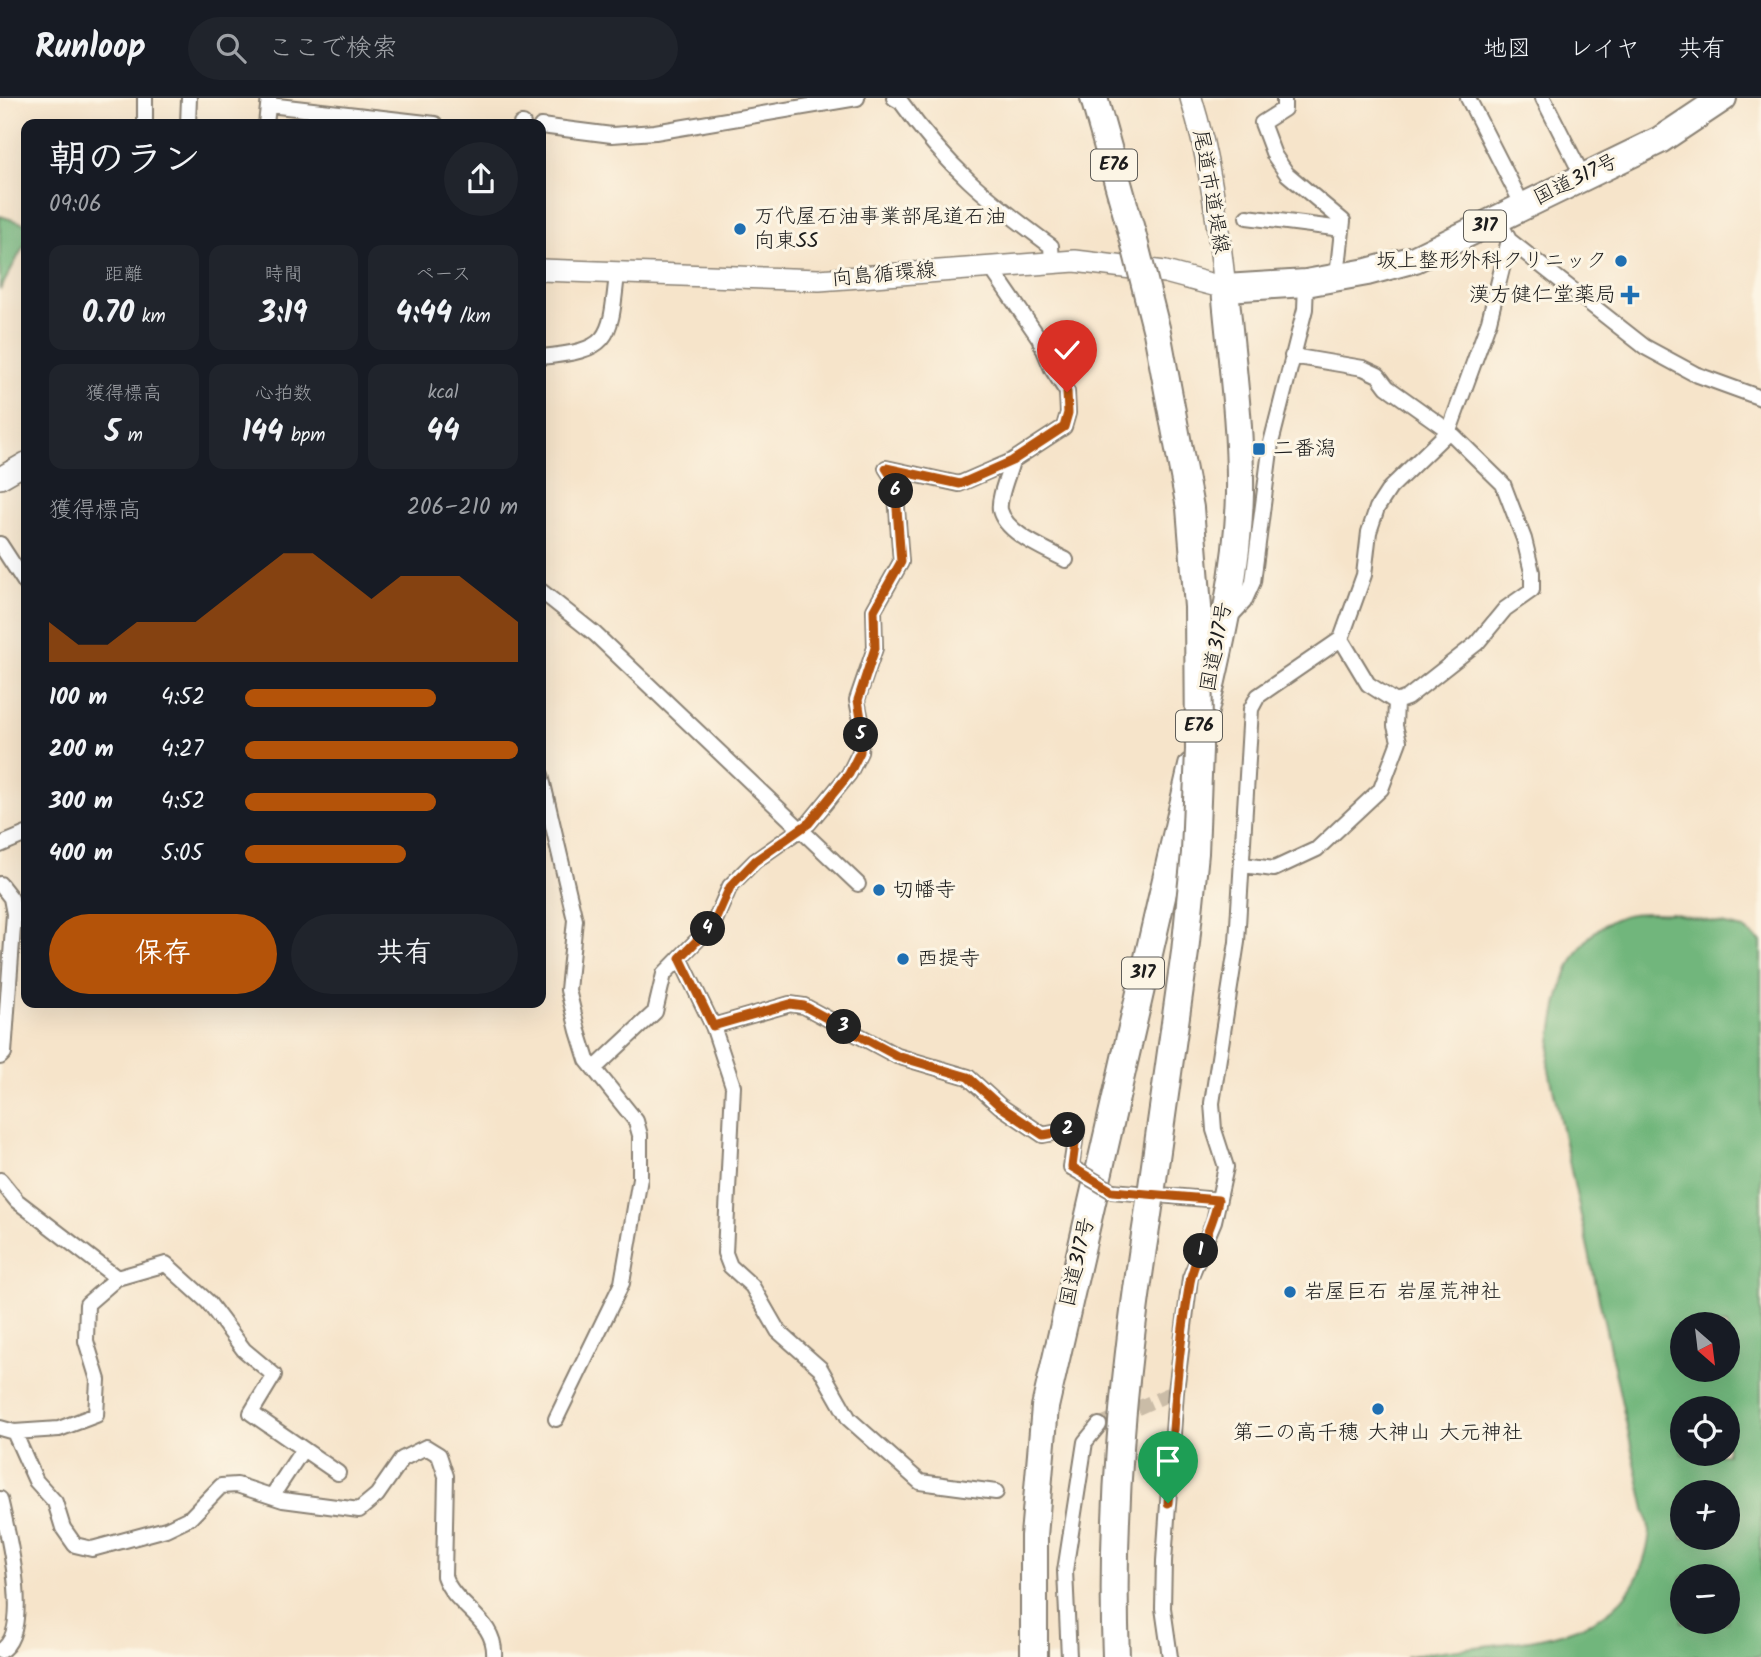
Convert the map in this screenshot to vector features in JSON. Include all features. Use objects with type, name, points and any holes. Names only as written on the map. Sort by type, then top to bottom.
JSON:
[{"type":"highway","name":"E76","points":[[1094,98],[1157,332],[1190,508],[1198,607],[1199,749],[1195,853],[1185,952],[1128,1358],[1118,1455],[1114,1537],[1116,1657]]},
{"type":"highway","name":"国道317号","points":[[1034,1657],[1034,1536],[1045,1407],[1222,625],[1240,494],[1225,288],[1306,283],[1337,277],[1415,259],[1504,230],[1523,206],[1660,139],[1723,98]]},
{"type":"main road","name":"尾道市道堤線","points":[[1191,98],[1206,157],[1225,288]]},
{"type":"main road","name":"向島循環線","points":[[546,270],[819,280],[989,265],[1075,261],[1165,272],[1225,288]]},
{"type":"main road","points":[[0,478],[21,466]]},
{"type":"street","points":[[145,98],[145,119]]},
{"type":"street","points":[[188,119],[189,98]]},
{"type":"street","points":[[546,127],[612,135],[654,132],[857,98]]},
{"type":"street","points":[[1284,98],[1284,109],[1262,123],[1273,155],[1287,174],[1343,221],[1337,277]]},
{"type":"street","points":[[1468,98],[1523,206]]},
{"type":"street","points":[[900,99],[931,145],[985,198],[1051,246],[1052,262]]},
{"type":"street","points":[[1550,101],[1582,175]]},
{"type":"street","points":[[269,102],[397,119]]},
{"type":"street","points":[[1247,217],[1342,229]]},
{"type":"street","points":[[1170,1657],[1163,1608],[1176,1391],[1191,1278],[1214,1221],[1226,1167],[1214,1130],[1212,1103],[1237,942],[1244,865],[1251,709],[1258,696],[1341,639],[1364,575],[1369,532],[1377,508],[1390,488],[1449,430],[1477,358],[1504,230],[1645,347],[1695,374],[1761,398]]},
{"type":"street","points":[[594,1069],[654,1012],[664,974],[714,923],[730,887],[755,861],[809,823],[849,774],[860,752],[862,725],[858,700],[875,648],[874,610],[901,562],[895,482],[886,468],[960,484],[1012,461],[1064,427],[1068,413],[1067,392],[1052,369],[1039,338],[989,265]]},
{"type":"street","points":[[546,357],[583,353],[601,339],[611,325],[617,274]]},
{"type":"street","points":[[1222,625],[1244,602],[1253,582],[1271,443],[1305,309],[1306,283]]},
{"type":"street","points":[[1292,356],[1378,375],[1387,387],[1449,430],[1503,484],[1527,550],[1532,572],[1532,590],[1505,609],[1477,643],[1407,698],[1396,702]]},
{"type":"street","points":[[1012,461],[999,508],[1005,521],[1018,533],[1066,560]]},
{"type":"street","points":[[0,544],[21,576]]},
{"type":"street","points":[[546,595],[595,634],[858,884]]},
{"type":"street","points":[[1341,639],[1368,684],[1396,702]]},
{"type":"street","points":[[1244,865],[1274,869],[1317,849],[1381,789],[1399,741],[1395,726],[1396,702]]},
{"type":"street","points":[[546,796],[575,920],[568,990],[587,1060],[636,1121],[640,1135],[640,1178],[622,1283],[556,1419]]},
{"type":"street","points":[[0,845],[21,836]]},
{"type":"street","points":[[0,884],[11,898],[14,914],[4,1053],[0,1058]]},
{"type":"street","points":[[680,958],[713,1026],[733,1086],[725,1253],[730,1266],[752,1286],[778,1331],[820,1368],[849,1419],[920,1482],[996,1492]]},
{"type":"street","points":[[713,1026],[790,1004],[804,1006],[897,1056],[968,1077],[1000,1106],[1043,1135],[1077,1129],[1072,1167],[1112,1191],[1218,1200]]},
{"type":"street","points":[[0,1180],[17,1201],[117,1278]]},
{"type":"street","points":[[338,1473],[251,1413],[274,1374],[244,1350],[208,1302],[166,1264],[117,1278],[88,1304],[86,1341],[98,1380],[96,1415],[59,1429],[7,1430],[36,1481],[55,1502],[63,1528],[75,1545],[92,1549],[166,1529],[191,1517],[221,1486],[237,1485],[272,1496],[359,1510],[377,1494],[402,1459],[426,1447],[439,1455],[446,1476],[444,1576],[449,1591],[487,1627],[495,1647],[494,1657]]},
{"type":"street","points":[[1069,1657],[1065,1571],[1084,1442],[1099,1426]]},
{"type":"street","points":[[272,1496],[303,1449]]},
{"type":"street","points":[[0,1499],[9,1537],[18,1614],[14,1634],[0,1651]]},
{"type":"green space","points":[[0,216],[21,222],[21,251],[0,290]]},
{"type":"green space","points":[[1671,913],[1744,929],[1761,942],[1761,1657],[1405,1657],[1525,1641],[1561,1633],[1594,1621],[1620,1601],[1639,1572],[1650,1532],[1548,1065],[1559,999],[1574,957],[1587,940],[1603,926],[1628,914]]},
{"type":"tunnel","points":[[1099,1425],[1176,1391]]},
{"type":"place","name":"万代屋石油事業部尾道石油 向東SS","points":[[740,229]]},
{"type":"place","name":"坂上整形外科クリニック","points":[[1621,261]]},
{"type":"place","name":"漢方健仁堂薬局","points":[[1630,295]]},
{"type":"place","name":"二番潟","points":[[1259,449]]},
{"type":"place","name":"切幡寺","points":[[879,890]]},
{"type":"place","name":"西提寺","points":[[903,959]]},
{"type":"place","name":"岩屋巨石 岩屋荒神社","points":[[1290,1292]]},
{"type":"place","name":"第二の高千穂 大神山 大元神社","points":[[1378,1409]]},
{"type":"route","points":[[1067,392],[1068,413],[1064,427],[1012,461],[960,484],[886,468],[895,482],[901,562],[893,581],[874,610],[875,648],[858,700],[862,725],[860,752],[849,774],[809,823],[755,861],[730,887],[714,923],[680,958],[713,1026],[790,1004],[804,1006],[897,1056],[926,1062],[968,1077],[1000,1106],[1043,1135],[1077,1129],[1072,1167],[1112,1191],[1218,1200],[1214,1221],[1191,1278],[1176,1391],[1168,1503]]}]
